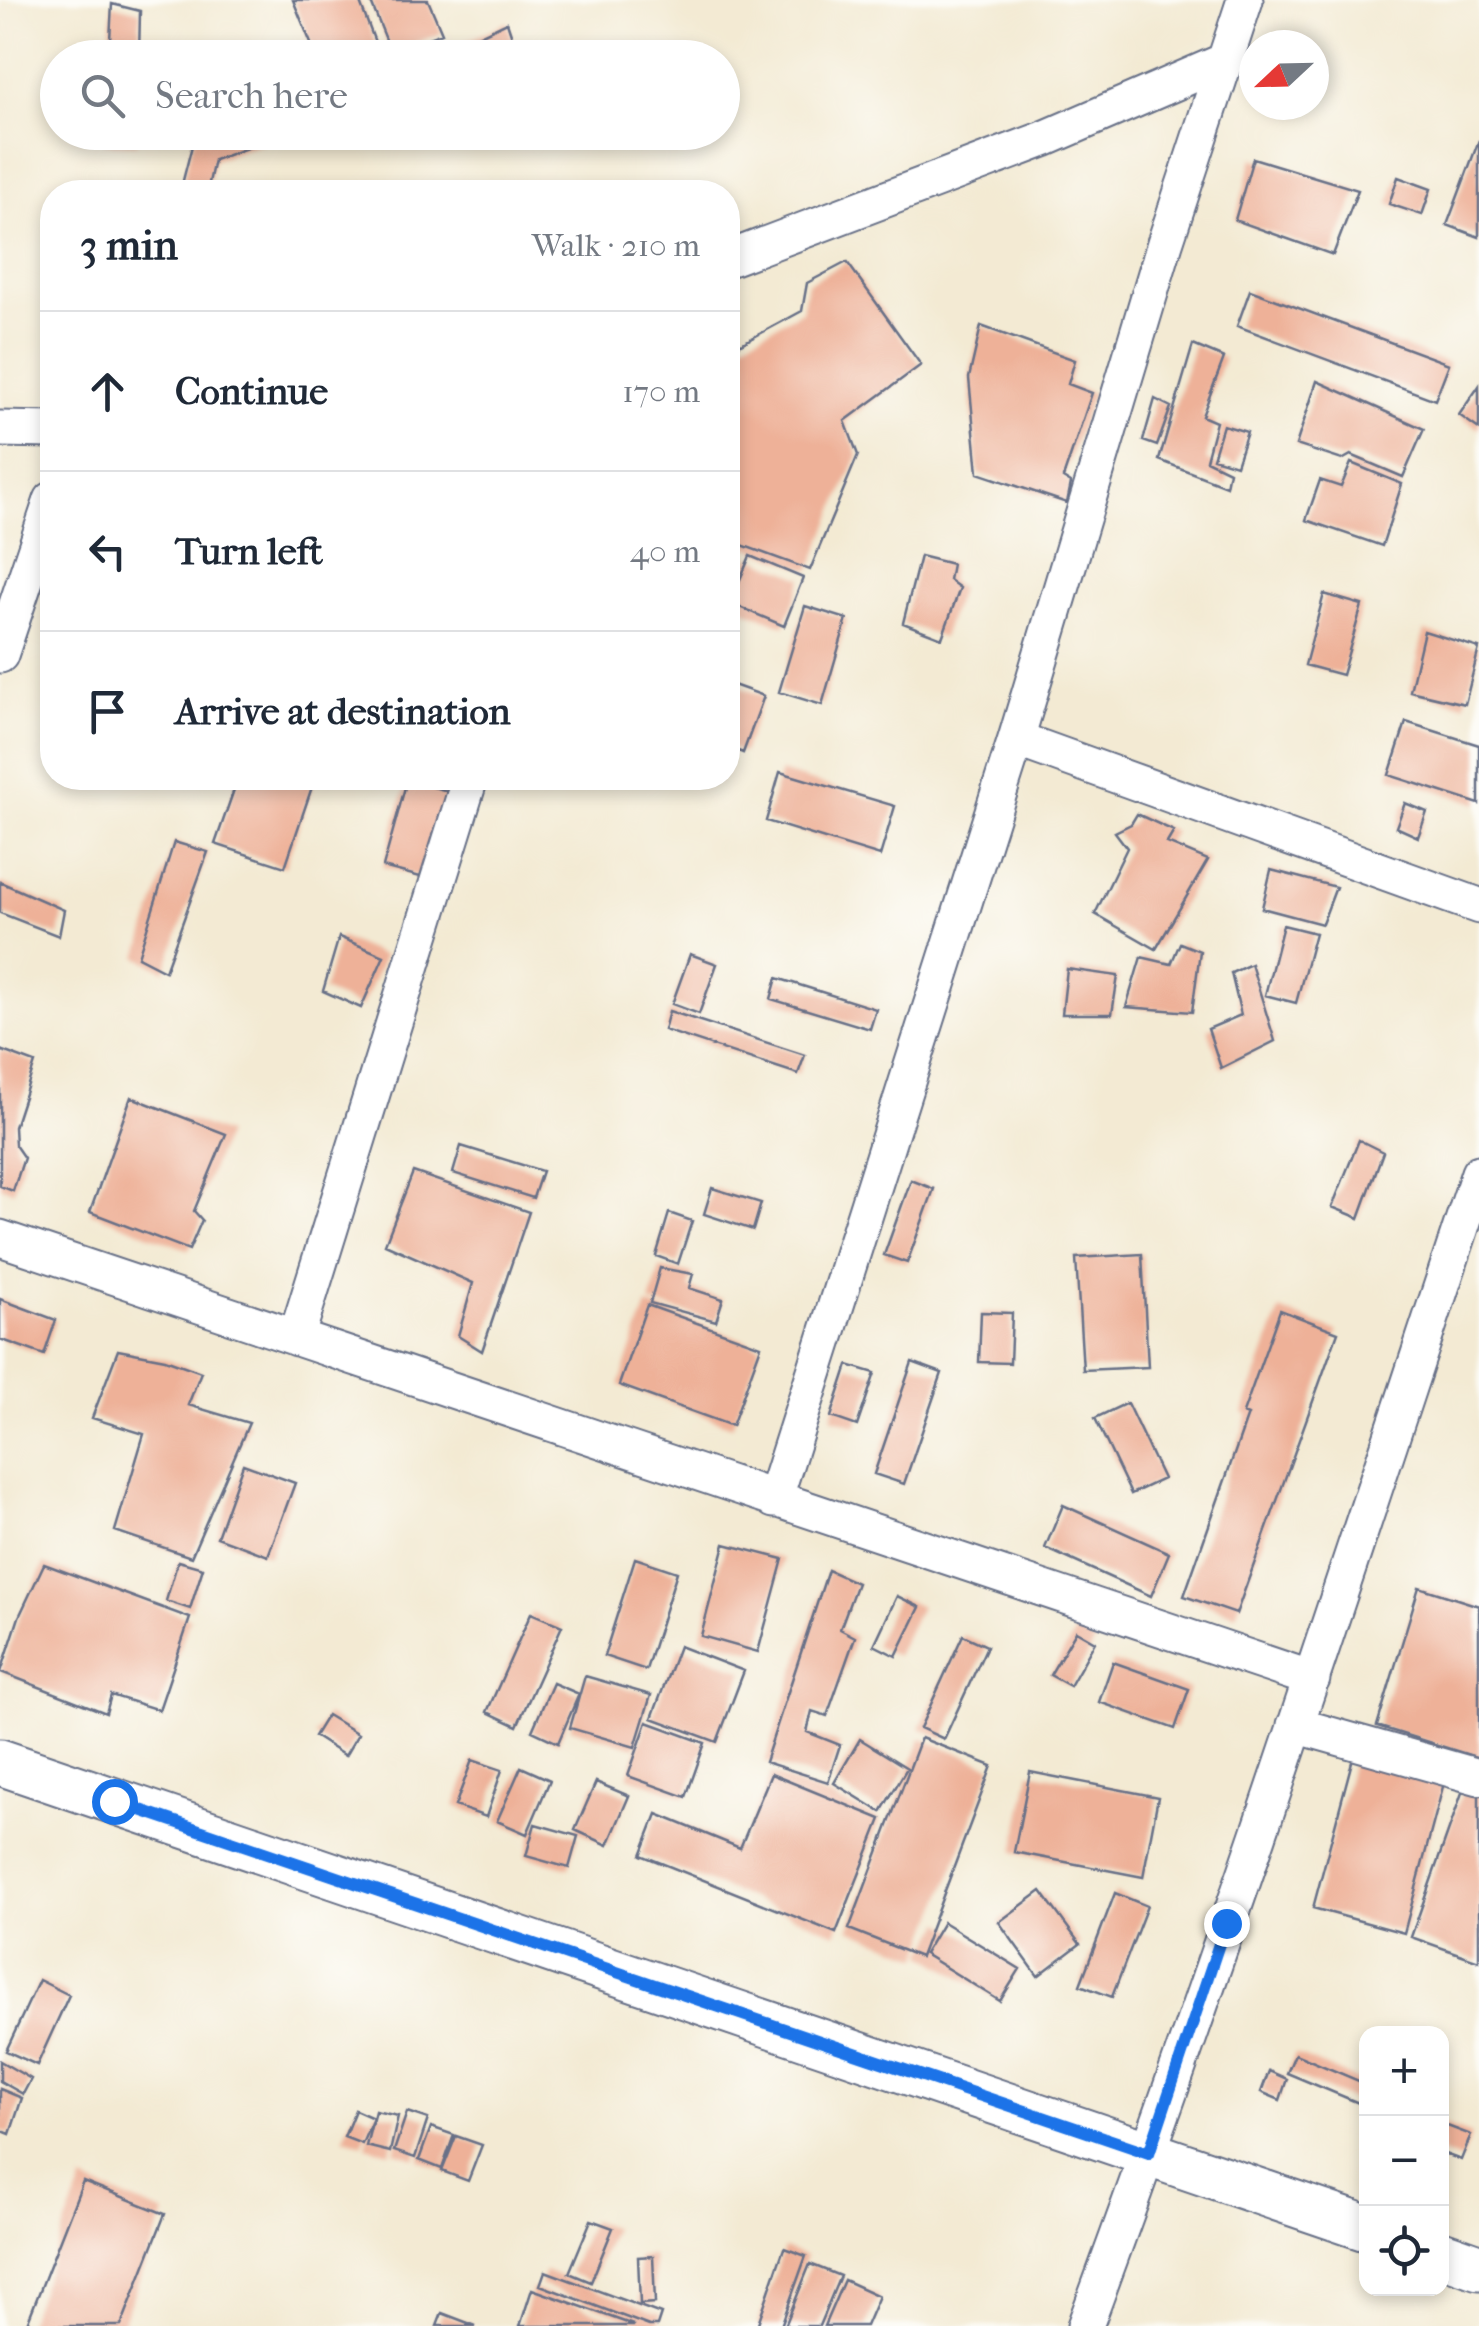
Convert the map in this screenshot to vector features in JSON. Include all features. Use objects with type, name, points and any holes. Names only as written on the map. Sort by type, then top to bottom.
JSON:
[{"type":"street","points":[[774,1500],[1016,739],[1165,243],[1245,0]]},
{"type":"street","points":[[740,255],[1044,139],[1226,60]]},
{"type":"street","points":[[0,429],[40,430]]},
{"type":"street","points":[[0,655],[40,536]]},
{"type":"street","points":[[1016,739],[1479,906]]},
{"type":"street","points":[[296,1338],[466,790]]},
{"type":"street","points":[[1084,2326],[1149,2153],[1312,1679],[1479,1174]]},
{"type":"street","points":[[0,1238],[1312,1679]]},
{"type":"street","points":[[1294,1724],[1479,1777]]},
{"type":"street","points":[[0,1762],[1359,2226]]},
{"type":"street","points":[[1449,2256],[1479,2267]]},
{"type":"building","points":[[293,0],[359,0],[374,40],[310,40]]},
{"type":"building","points":[[370,0],[428,0],[442,33],[423,40],[386,40]]},
{"type":"building","points":[[112,4],[140,11],[139,40],[110,40]]},
{"type":"building","points":[[507,22],[513,40],[470,40]]},
{"type":"building","points":[[1479,140],[1479,237],[1447,225]]},
{"type":"building","points":[[191,150],[242,150],[214,160],[210,180],[183,180]]},
{"type":"building","points":[[1253,158],[1358,190],[1333,255],[1235,220]]},
{"type":"building","points":[[1398,177],[1431,189],[1422,215],[1389,204]]},
{"type":"building","points":[[847,262],[921,365],[845,421],[858,455],[810,570],[740,544],[740,345],[802,311],[807,283]]},
{"type":"building","points":[[1250,290],[1449,364],[1435,400],[1237,326]]},
{"type":"building","points":[[981,326],[1075,360],[1068,384],[1092,393],[1063,478],[1071,483],[1067,503],[978,473],[969,378]]},
{"type":"building","points":[[1193,345],[1224,358],[1202,416],[1216,422],[1206,460],[1229,471],[1226,486],[1159,460]]},
{"type":"building","points":[[1317,381],[1424,429],[1403,477],[1351,455],[1342,460],[1296,445]]},
{"type":"building","points":[[1479,386],[1479,429],[1459,415]]},
{"type":"building","points":[[1155,399],[1171,407],[1157,446],[1143,441]]},
{"type":"building","points":[[1223,425],[1247,432],[1236,465],[1213,458]]},
{"type":"building","points":[[1351,463],[1402,484],[1382,546],[1306,520],[1320,480],[1341,487]]},
{"type":"building","points":[[750,556],[803,578],[784,626],[740,607],[740,580]]},
{"type":"building","points":[[920,556],[952,564],[949,580],[960,588],[942,638],[903,623]]},
{"type":"building","points":[[1324,594],[1362,605],[1342,675],[1305,665]]},
{"type":"building","points":[[805,606],[847,619],[822,705],[779,692]]},
{"type":"building","points":[[1424,631],[1479,648],[1465,704],[1410,691]]},
{"type":"building","points":[[740,687],[764,696],[743,753],[740,752]]},
{"type":"building","points":[[1406,722],[1479,745],[1479,804],[1389,775]]},
{"type":"building","points":[[780,772],[895,806],[880,856],[766,821]]},
{"type":"building","points":[[234,790],[311,790],[285,867],[215,844]]},
{"type":"building","points":[[404,790],[448,791],[424,878],[383,867]]},
{"type":"building","points":[[1405,803],[1427,812],[1418,837],[1396,827]]},
{"type":"building","points":[[1137,814],[1174,831],[1167,843],[1208,860],[1156,949],[1095,914],[1127,848],[1115,832],[1131,824]]},
{"type":"building","points":[[174,842],[208,852],[165,971],[138,957]]},
{"type":"building","points":[[1271,870],[1336,887],[1322,924],[1262,908]]},
{"type":"building","points":[[0,882],[64,910],[59,936],[0,913]]},
{"type":"building","points":[[1283,925],[1315,933],[1296,1003],[1265,995]]},
{"type":"building","points":[[339,937],[384,956],[361,1008],[323,991]]},
{"type":"building","points":[[1180,943],[1200,951],[1192,1012],[1126,1007],[1141,957],[1171,964]]},
{"type":"building","points":[[690,954],[717,964],[699,1014],[672,1004]]},
{"type":"building","points":[[1251,964],[1275,1041],[1221,1068],[1208,1029],[1241,1015],[1231,973]]},
{"type":"building","points":[[1067,969],[1118,976],[1112,1014],[1062,1014]]},
{"type":"building","points":[[777,978],[876,1009],[870,1029],[771,999]]},
{"type":"building","points":[[669,1011],[805,1055],[798,1074],[664,1030]]},
{"type":"building","points":[[0,1050],[35,1063],[14,1127],[15,1145],[24,1158],[13,1191],[0,1186]]},
{"type":"building","points":[[131,1097],[226,1134],[194,1211],[202,1220],[189,1250],[90,1212]]},
{"type":"building","points":[[1359,1140],[1383,1152],[1359,1218],[1332,1207]]},
{"type":"building","points":[[461,1146],[542,1171],[533,1198],[453,1173]]},
{"type":"building","points":[[413,1172],[529,1212],[482,1351],[458,1336],[473,1283],[385,1244]]},
{"type":"building","points":[[911,1180],[934,1189],[907,1263],[884,1255]]},
{"type":"building","points":[[712,1188],[761,1203],[753,1230],[704,1214]]},
{"type":"building","points":[[669,1213],[692,1221],[678,1264],[656,1256]]},
{"type":"building","points":[[1142,1254],[1148,1367],[1083,1370],[1076,1258]]},
{"type":"building","points":[[660,1268],[693,1274],[689,1288],[723,1299],[716,1321],[650,1303]]},
{"type":"building","points":[[0,1299],[56,1320],[44,1355],[0,1339]]},
{"type":"building","points":[[647,1305],[761,1346],[732,1426],[619,1385]]},
{"type":"building","points":[[1280,1310],[1338,1332],[1236,1614],[1184,1596],[1248,1415],[1243,1413]]},
{"type":"building","points":[[981,1312],[1012,1313],[1010,1363],[979,1362]]},
{"type":"building","points":[[118,1350],[165,1359],[201,1372],[188,1405],[249,1423],[191,1557],[115,1531],[144,1434],[92,1418]]},
{"type":"building","points":[[912,1362],[942,1373],[904,1484],[874,1474]]},
{"type":"building","points":[[848,1365],[875,1373],[857,1426],[831,1417]]},
{"type":"building","points":[[1127,1403],[1163,1479],[1131,1494],[1095,1418]]},
{"type":"building","points":[[243,1464],[295,1483],[268,1556],[217,1537]]},
{"type":"building","points":[[1063,1505],[1169,1553],[1151,1596],[1045,1548]]},
{"type":"building","points":[[725,1544],[783,1559],[758,1652],[701,1636]]},
{"type":"building","points":[[635,1558],[677,1572],[646,1670],[604,1656]]},
{"type":"building","points":[[178,1561],[203,1568],[190,1609],[166,1601]]},
{"type":"building","points":[[44,1564],[190,1618],[159,1710],[111,1695],[106,1713],[1,1672],[19,1617]]},
{"type":"building","points":[[828,1570],[857,1583],[840,1629],[855,1637],[827,1716],[812,1711],[807,1732],[840,1745],[828,1782],[765,1762]]},
{"type":"building","points":[[1419,1587],[1479,1606],[1479,1758],[1377,1726]]},
{"type":"building","points":[[897,1596],[920,1607],[896,1656],[874,1645]]},
{"type":"building","points":[[531,1613],[562,1626],[517,1726],[487,1712]]},
{"type":"building","points":[[1076,1631],[1095,1642],[1070,1686],[1050,1675]]},
{"type":"building","points":[[963,1635],[987,1646],[944,1739],[920,1728]]},
{"type":"building","points":[[679,1646],[744,1671],[717,1742],[652,1718]]},
{"type":"building","points":[[1113,1662],[1189,1689],[1175,1729],[1099,1702]]},
{"type":"building","points":[[585,1676],[651,1695],[635,1747],[570,1728]]},
{"type":"building","points":[[553,1683],[579,1694],[558,1743],[532,1731]]},
{"type":"building","points":[[327,1715],[358,1734],[345,1756],[314,1736]]},
{"type":"building","points":[[647,1722],[705,1743],[686,1797],[628,1776]]},
{"type":"building","points":[[921,1738],[992,1766],[920,1957],[849,1929]]},
{"type":"building","points":[[860,1739],[907,1768],[881,1812],[834,1783]]},
{"type":"building","points":[[1354,1754],[1445,1779],[1404,1933],[1313,1908]]},
{"type":"building","points":[[472,1760],[502,1770],[486,1817],[455,1806]]},
{"type":"building","points":[[521,1767],[550,1780],[527,1834],[497,1821]]},
{"type":"building","points":[[1030,1772],[1158,1797],[1143,1877],[1014,1852]]},
{"type":"building","points":[[771,1774],[881,1819],[836,1933],[641,1855],[657,1814],[740,1848]]},
{"type":"building","points":[[596,1782],[629,1796],[608,1845],[575,1830]]},
{"type":"building","points":[[1465,1784],[1479,1789],[1479,1961],[1411,1937]]},
{"type":"building","points":[[535,1824],[578,1836],[569,1868],[526,1856]]},
{"type":"building","points":[[1041,1891],[1080,1944],[1038,1976],[999,1922]]},
{"type":"building","points":[[1115,1893],[1147,1906],[1112,1997],[1080,1985]]},
{"type":"building","points":[[943,1922],[1020,1969],[1000,2001],[924,1954]]},
{"type":"building","points":[[39,1980],[69,1995],[37,2065],[6,2051]]},
{"type":"building","points":[[1295,2054],[1359,2081],[1359,2103],[1287,2073]]},
{"type":"building","points":[[0,2061],[31,2079],[23,2094],[0,2081]]},
{"type":"building","points":[[1269,2071],[1287,2079],[1280,2100],[1261,2092]]},
{"type":"building","points":[[0,2089],[22,2098],[10,2134],[0,2130]]},
{"type":"building","points":[[355,2110],[373,2118],[362,2144],[344,2137]]},
{"type":"building","points":[[375,2111],[398,2116],[390,2152],[366,2146]]},
{"type":"building","points":[[407,2112],[428,2119],[415,2158],[394,2151]]},
{"type":"building","points":[[431,2127],[454,2135],[442,2169],[419,2160]]},
{"type":"building","points":[[1449,2127],[1471,2135],[1461,2160],[1449,2156]]},
{"type":"building","points":[[456,2136],[482,2145],[468,2181],[442,2171]]},
{"type":"building","points":[[83,2181],[165,2214],[121,2326],[26,2326]]},
{"type":"building","points":[[591,2220],[613,2228],[591,2282],[569,2273]]},
{"type":"building","points":[[784,2248],[806,2256],[781,2326],[757,2326]]},
{"type":"building","points":[[653,2256],[655,2303],[640,2304],[638,2257]]},
{"type":"building","points":[[810,2264],[840,2276],[819,2326],[785,2326]]},
{"type":"building","points":[[545,2271],[661,2314],[657,2326],[540,2285]]},
{"type":"building","points":[[844,2280],[879,2296],[866,2326],[824,2326]]},
{"type":"building","points":[[532,2289],[633,2325],[633,2326],[520,2326]]},
{"type":"building","points":[[442,2313],[476,2326],[437,2326]]},
{"type":"route","points":[[114,1801],[1149,2153],[1226,1923]]}]
